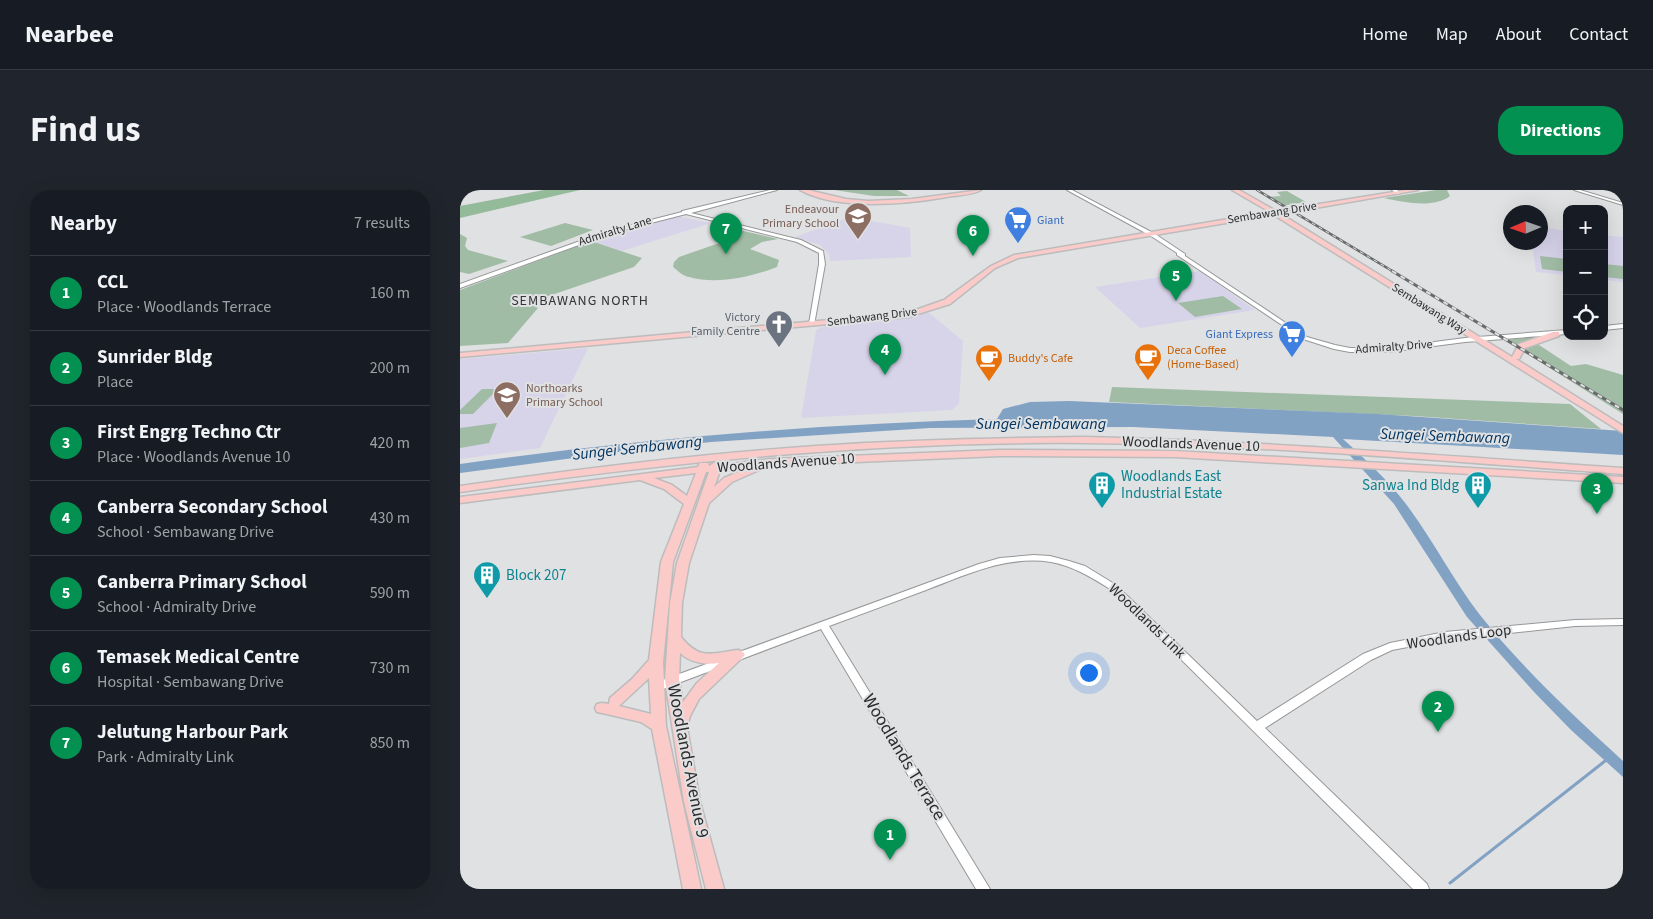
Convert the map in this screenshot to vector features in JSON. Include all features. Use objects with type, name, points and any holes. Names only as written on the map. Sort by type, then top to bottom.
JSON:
[{"type":"main road","points":[[803,190],[838,199],[872,202],[916,200],[978,190]]},
{"type":"main road","points":[[813,190],[841,197],[872,200],[912,199],[965,190]]},
{"type":"main road","name":"Sembawang Way","points":[[1235,190],[1276,211],[1287,220],[1616,421]]},
{"type":"main road","name":"Sembawang Way","points":[[1242,190],[1479,338],[1516,357],[1616,421],[1623,430]]},
{"type":"main road","name":"Sembawang Drive","points":[[460,354],[813,322],[880,319],[920,312],[947,302],[993,267],[1016,256],[1384,192],[1414,190]]},
{"type":"main road","name":"Sembawang Drive","points":[[1276,211],[1399,191]]},
{"type":"main road","points":[[1255,215],[1262,205]]},
{"type":"main road","points":[[1255,215],[1287,220]]},
{"type":"main road","points":[[1516,357],[1522,346],[1556,334]]},
{"type":"main road","name":"Woodlands Avenue 10","points":[[460,490],[591,471],[719,457],[823,449],[1000,441],[1172,442],[1623,471]]},
{"type":"main road","name":"Woodlands Avenue 10","points":[[460,500],[637,476],[771,462],[999,453],[1175,454],[1623,480]]},
{"type":"main road","name":"Woodlands Avenue 9","points":[[692,889],[660,726],[656,687],[656,662],[667,562],[695,504],[715,469],[719,457]]},
{"type":"main road","name":"Woodlands Avenue 9","points":[[706,459],[702,470],[676,603],[672,680],[692,802],[715,889]]},
{"type":"main road","points":[[637,476],[668,487],[695,504],[728,480],[771,462]]},
{"type":"main road","points":[[674,638],[684,652],[695,658],[718,659],[738,655]]},
{"type":"main road","points":[[680,731],[682,719],[695,696],[710,679],[738,655]]},
{"type":"main road","points":[[656,662],[637,683],[609,705],[645,717],[660,726]]},
{"type":"street","name":"Admiralty Lane","points":[[460,286],[597,236],[683,212],[775,190]]},
{"type":"street","name":"Admiralty Drive","points":[[1069,190],[1149,233]]},
{"type":"street","name":"Admiralty Drive","points":[[1075,190],[1149,233],[1305,338],[1350,350],[1388,350],[1479,338]]},
{"type":"street","points":[[1576,190],[1623,203]]},
{"type":"street","points":[[1581,190],[1623,203]]},
{"type":"street","points":[[683,212],[800,241],[817,248],[823,257],[813,322]]},
{"type":"street","points":[[1608,324],[1623,324]]},
{"type":"street","points":[[1608,327],[1623,324]]},
{"type":"street","points":[[1479,338],[1563,328]]},
{"type":"street","points":[[1479,338],[1563,333]]},
{"type":"street","name":"Woodlands Link","points":[[656,687],[738,655],[1001,560],[1024,557],[1051,558],[1073,564],[1096,575],[1113,587],[1422,889]]},
{"type":"street","name":"Woodlands Loop","points":[[1257,727],[1366,657],[1390,647],[1445,636],[1479,632],[1574,623],[1623,622]]},
{"type":"street","name":"Woodlands Terrace","points":[[823,624],[984,889]]},
{"type":"shaded area","points":[[676,216],[711,223],[622,251],[591,241]]},
{"type":"shaded area","name":"Endeavour Primary School","points":[[850,217],[910,228],[911,257],[830,261],[829,254],[820,245],[795,237]]},
{"type":"shaded area","points":[[1548,228],[1563,230],[1563,275],[1536,272],[1533,250],[1548,250]]},
{"type":"shaded area","points":[[1608,235],[1623,237],[1623,282],[1608,280]]},
{"type":"shaded area","points":[[1200,271],[1255,310],[1140,328],[1095,287]]},
{"type":"shaded area","points":[[928,312],[963,341],[959,404],[952,410],[801,418],[816,330],[822,327],[899,319]]},
{"type":"shaded area","name":"Northoarks Primary School","points":[[588,348],[540,448],[460,459],[460,359]]},
{"type":"green space","points":[[544,190],[580,190],[460,218],[460,206]]},
{"type":"green space","points":[[834,190],[897,190],[909,196],[874,196]]},
{"type":"green space","points":[[1447,190],[1450,196],[1443,200],[1427,203],[1409,203],[1384,198]]},
{"type":"green space","points":[[1287,191],[1306,202],[1281,206],[1267,197],[1281,196],[1277,192]]},
{"type":"green space","points":[[565,223],[593,230],[551,246],[520,237]]},
{"type":"green space","points":[[735,229],[778,239],[762,242],[750,249],[779,260],[777,267],[745,277],[711,280],[687,276],[673,267],[674,262],[679,257],[731,239]]},
{"type":"green space","points":[[460,234],[467,238],[465,246],[468,250],[508,261],[469,274],[460,272]]},
{"type":"green space","points":[[591,241],[642,258],[634,267],[528,303],[538,308],[508,343],[460,346],[460,290]]},
{"type":"green space","points":[[1540,256],[1563,259],[1563,272],[1542,269]]},
{"type":"green space","points":[[1608,264],[1623,266],[1623,279],[1608,277]]},
{"type":"green space","points":[[1223,296],[1242,309],[1195,317],[1178,303]]},
{"type":"green space","points":[[1543,336],[1536,343],[1571,366],[1586,364],[1623,375],[1623,414],[1505,340]]},
{"type":"green space","points":[[1112,387],[1570,404],[1601,429],[1414,416],[1109,402]]},
{"type":"green space","points":[[482,389],[498,389],[473,414],[460,414],[460,410]]},
{"type":"green space","points":[[497,423],[489,443],[460,448],[460,428]]},
{"type":"water","name":"Sungei Sembawang","points":[[1069,401],[1378,414],[1623,431],[1623,455],[1343,439],[1399,495],[1470,602],[1496,635],[1549,691],[1623,761],[1623,777],[1571,730],[1467,617],[1394,504],[1333,437],[1133,427],[930,428],[711,442],[460,473],[460,464],[594,447],[795,429],[997,419],[1003,409],[1030,402]]},
{"type":"waterway","points":[[1450,883],[1605,761]]},
{"type":"railway","points":[[1257,190],[1394,272]]},
{"type":"railway","points":[[1392,271],[1623,410]]},
{"type":"place","name":"Endeavour Primary School","points":[[858,240]]},
{"type":"place","name":"Giant","points":[[1018,244]]},
{"type":"place","name":"Jelutung Harbour Park","points":[[726,254]]},
{"type":"place","name":"Temasek Medical Centre","points":[[973,256]]},
{"type":"place","name":"Canberra Primary School","points":[[1176,301]]},
{"type":"place","name":"Victory Family Centre","points":[[779,348]]},
{"type":"place","name":"Giant Express","points":[[1292,358]]},
{"type":"place","name":"Canberra Secondary School","points":[[885,375]]},
{"type":"place","name":"Deca Coffee (Home-Based)","points":[[1148,381]]},
{"type":"place","name":"Buddy's Cafe","points":[[989,382]]},
{"type":"place","name":"Northoarks Primary School","points":[[507,419]]},
{"type":"place","name":"Woodlands East Industrial Estate","points":[[1102,509]]},
{"type":"place","name":"Sanwa Ind Bldg","points":[[1478,509]]},
{"type":"place","name":"First Engrg Techno Ctr","points":[[1597,514]]},
{"type":"place","name":"Block 207","points":[[487,599]]},
{"type":"place","name":"Sunrider Bldg","points":[[1438,732]]},
{"type":"place","name":"CCL","points":[[890,860]]},
{"type":"district","name":"SEMBAWANG NORTH","points":[[580,301]]}]
